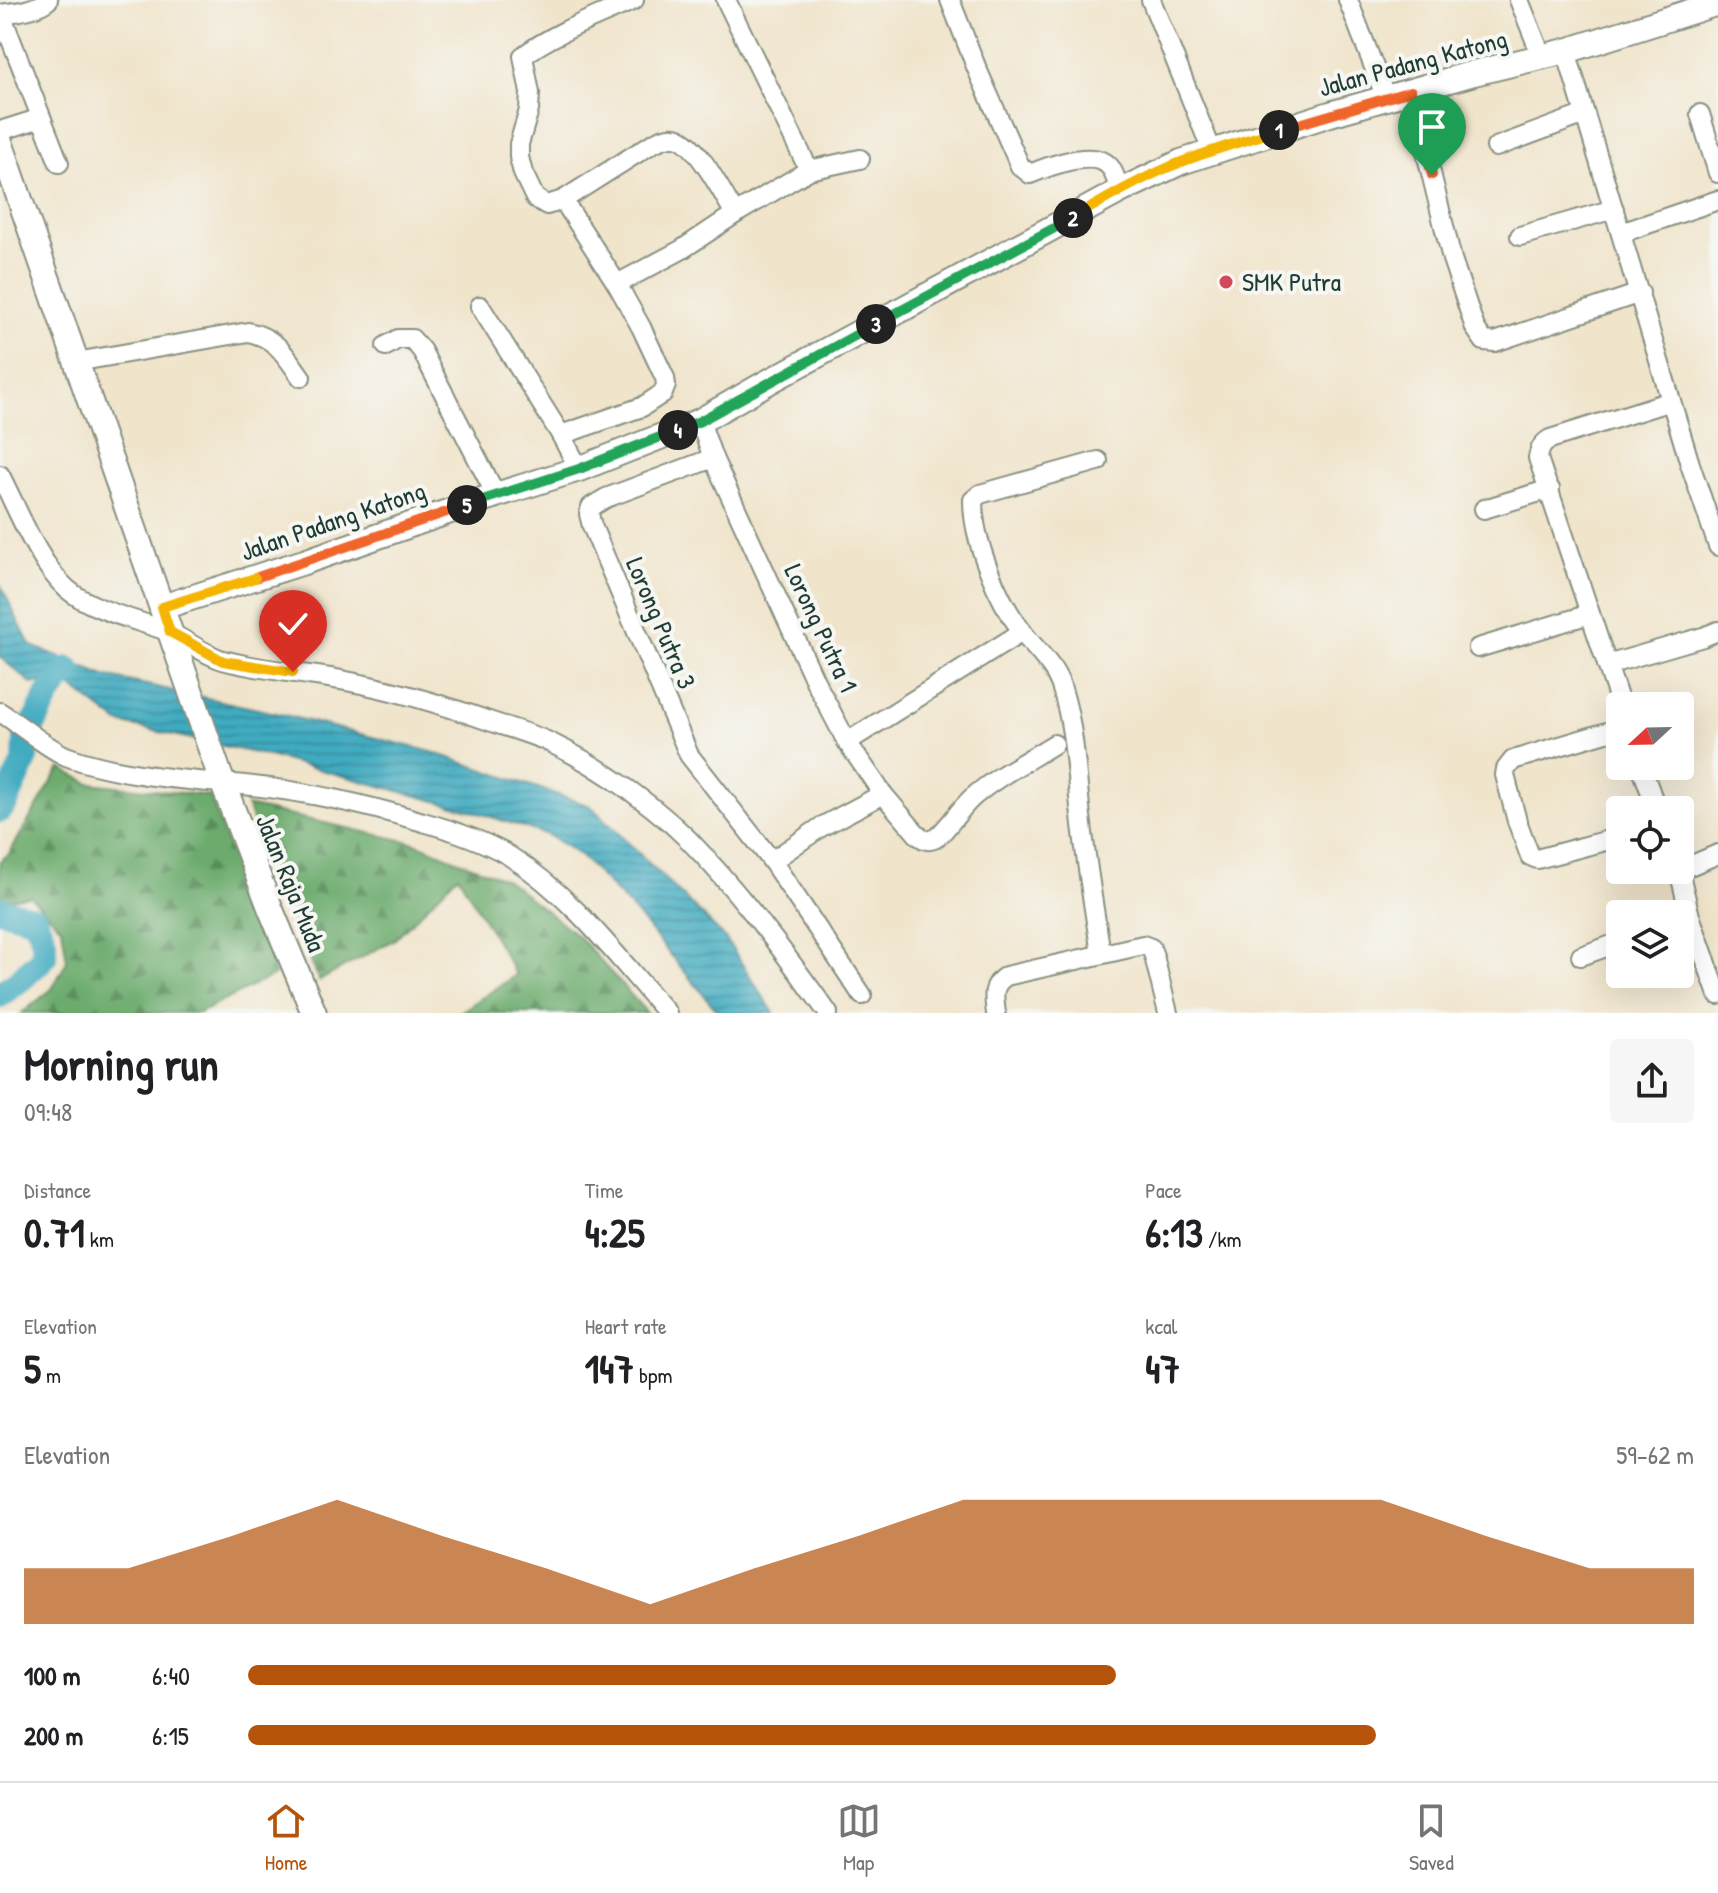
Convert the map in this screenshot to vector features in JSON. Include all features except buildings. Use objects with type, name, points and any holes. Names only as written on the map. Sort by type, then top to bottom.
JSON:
[{"type":"street","points":[[48,0],[42,5],[0,14],[59,163]]},
{"type":"street","points":[[634,0],[574,26],[523,56],[530,93],[529,110],[519,144],[523,173],[535,198],[547,205],[563,200],[650,145],[665,138],[678,137],[693,148],[735,214]]},
{"type":"street","points":[[726,0],[809,170]]},
{"type":"street","points":[[950,0],[1020,166],[1030,174],[1079,159],[1095,158],[1110,166],[1120,191]]},
{"type":"street","points":[[1151,0],[1212,151]]},
{"type":"street","points":[[1348,0],[1386,98]]},
{"type":"street","points":[[1519,0],[1542,57]]},
{"type":"street","name":"Jalan Padang Katong","points":[[162,607],[579,469],[700,421],[1164,169],[1212,151],[1386,98],[1566,51],[1718,3]]},
{"type":"street","points":[[1566,51],[1718,546]]},
{"type":"street","points":[[1411,91],[1452,259],[1475,328],[1484,341],[1495,342],[1640,293]]},
{"type":"street","points":[[1496,147],[1585,114]]},
{"type":"street","points":[[1700,114],[1718,173]]},
{"type":"street","points":[[0,131],[41,118]]},
{"type":"street","name":"Jalan Raja Muda","points":[[0,142],[220,778],[314,1013]]},
{"type":"street","points":[[617,284],[681,250],[809,170],[860,159]]},
{"type":"street","points":[[561,435],[642,407],[663,393],[666,385],[617,284],[563,200]]},
{"type":"street","points":[[1621,233],[1718,200]]},
{"type":"street","points":[[1520,236],[1614,209]]},
{"type":"street","points":[[480,306],[579,469]]},
{"type":"street","points":[[76,362],[248,332],[263,335],[277,344],[301,377]]},
{"type":"street","points":[[386,346],[398,339],[412,339],[422,351],[496,495]]},
{"type":"street","points":[[1616,692],[1538,458],[1539,449],[1550,439],[1671,401]]},
{"type":"street","name":"Lorong Putra 1","points":[[700,421],[713,458],[816,683],[847,742],[883,794],[917,834],[923,839],[937,838],[977,793],[1054,744]]},
{"type":"street","name":"Lorong Putra 3","points":[[713,458],[597,502],[589,514],[592,526],[689,755],[772,861],[862,995]]},
{"type":"street","points":[[1098,461],[980,494],[973,500],[981,548],[998,593],[1022,632],[1049,663],[1061,686],[1068,712],[1101,954]]},
{"type":"street","points":[[0,475],[44,560],[68,590],[93,604],[170,632],[223,661],[347,681],[409,696],[547,741],[618,782],[666,819],[704,855],[828,1013]]},
{"type":"street","points":[[1484,509],[1550,489]]},
{"type":"street","points":[[1478,648],[1590,614]]},
{"type":"street","points":[[1607,665],[1718,631]]},
{"type":"street","points":[[847,742],[1022,632]]},
{"type":"street","points":[[8,717],[63,755],[95,765],[189,781],[220,778],[301,793],[392,812],[470,837],[507,855],[537,876],[609,945],[667,1013]]},
{"type":"street","points":[[1606,732],[1513,760],[1508,764],[1505,775],[1530,856],[1537,859],[1606,841]]},
{"type":"street","points":[[772,861],[821,827],[883,794]]},
{"type":"street","points":[[1694,864],[1718,854]]},
{"type":"street","points":[[1694,939],[1718,995]]},
{"type":"street","points":[[996,1013],[996,984],[1006,976],[1143,945],[1151,948],[1168,1013]]},
{"type":"street","points":[[1581,956],[1606,947]]},
{"type":"green space","points":[[60,768],[89,783],[210,796],[275,975],[199,1013],[22,1013],[52,989],[67,961],[62,928],[30,896],[0,900],[0,861],[9,854]]},
{"type":"green space","points":[[247,806],[415,843],[507,880],[578,936],[647,1013],[459,1013],[516,975],[458,875],[395,939],[319,981]]},
{"type":"water","points":[[0,584],[30,645],[105,676],[276,713],[432,752],[591,806],[725,938],[774,1013],[719,1013],[633,910],[581,856],[548,835],[473,811],[273,757],[119,723],[60,678],[32,684],[0,657]]},
{"type":"waterway","points":[[0,810],[25,760],[26,739],[48,696],[68,669]]},
{"type":"waterway","points":[[0,909],[35,919],[44,941],[44,957],[0,995]]},
{"type":"place","name":"SMK Putra","points":[[1226,282]]},
{"type":"route","points":[[293,672],[223,661],[170,632],[162,607],[638,448],[700,421],[1120,191],[1164,169],[1212,151],[1411,91],[1432,175]]}]
